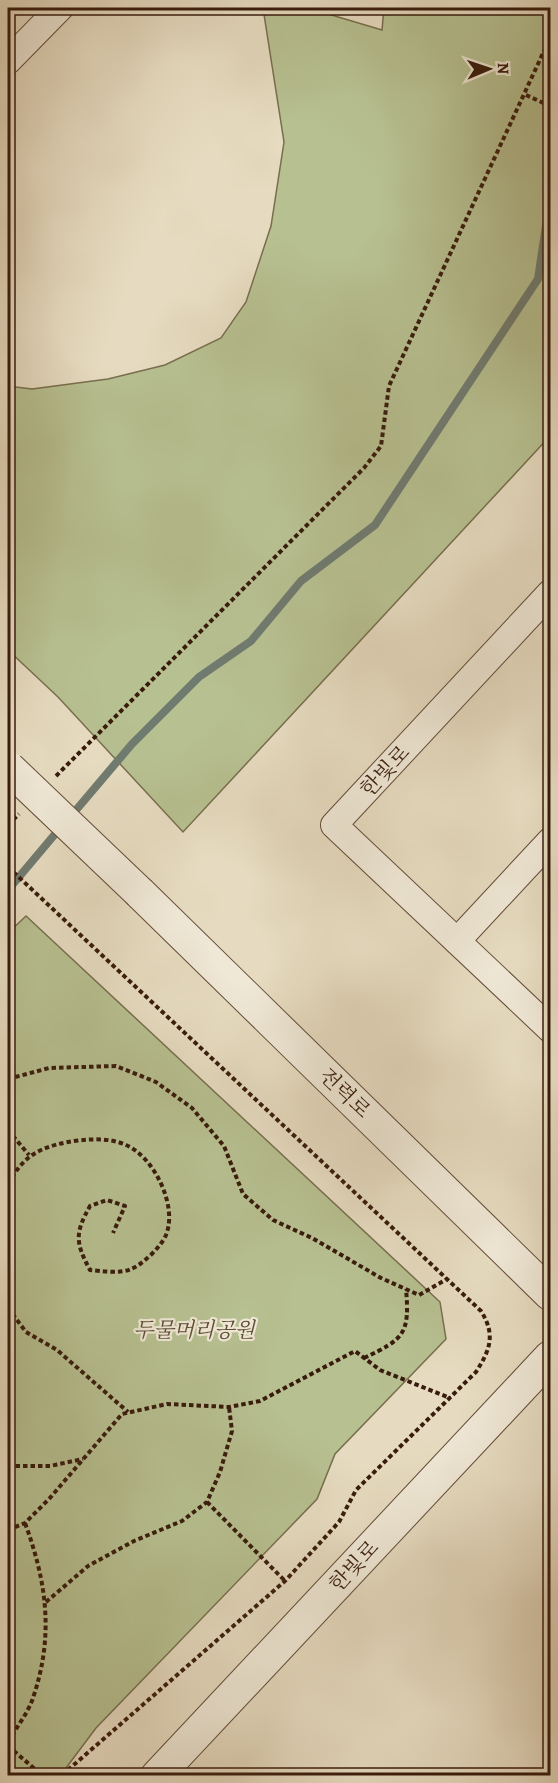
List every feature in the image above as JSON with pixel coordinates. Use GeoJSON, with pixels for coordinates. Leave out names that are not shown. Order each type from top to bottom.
{"type":"FeatureCollection","features":[{"type":"Feature","properties":{"kind":"street"},"geometry":{"type":"LineString","coordinates":[[8,61],[60,8]]}},
{"type":"Feature","properties":{"kind":"street","name":"한빛로"},"geometry":{"type":"LineString","coordinates":[[550,593],[334,825],[550,1029]]}},
{"type":"Feature","properties":{"kind":"street","name":"전력로"},"geometry":{"type":"LineString","coordinates":[[8,768],[140,893],[550,1294]]}},
{"type":"Feature","properties":{"kind":"street"},"geometry":{"type":"LineString","coordinates":[[458,941],[550,841]]}},
{"type":"Feature","properties":{"kind":"street","name":"한빛로"},"geometry":{"type":"LineString","coordinates":[[158,1776],[550,1357]]}},
{"type":"Feature","properties":{"kind":"path"},"geometry":{"type":"LineString","coordinates":[[48,785],[364,468],[381,447],[389,386],[526,95],[550,38]]}},
{"type":"Feature","properties":{"kind":"path"},"geometry":{"type":"LineString","coordinates":[[526,95],[550,106]]}},
{"type":"Feature","properties":{"kind":"path"},"geometry":{"type":"LineString","coordinates":[[8,825],[24,809]]}},
{"type":"Feature","properties":{"kind":"path"},"geometry":{"type":"LineString","coordinates":[[8,867],[89,946],[481,1311],[489,1323],[490,1350],[476,1372],[356,1490],[339,1522],[285,1581],[61,1776]]}},
{"type":"Feature","properties":{"kind":"path"},"geometry":{"type":"LineString","coordinates":[[8,1079],[49,1068],[116,1066],[156,1082],[192,1108],[224,1146],[243,1194],[273,1220],[312,1238],[381,1278],[419,1295],[447,1279]]}},
{"type":"Feature","properties":{"kind":"path"},"geometry":{"type":"LineString","coordinates":[[8,1130],[29,1155]]}},
{"type":"Feature","properties":{"kind":"path"},"geometry":{"type":"LineString","coordinates":[[8,1184],[17,1168],[29,1155],[53,1145],[105,1140],[128,1145],[145,1160],[162,1184],[168,1204],[166,1234],[149,1256],[130,1270],[90,1270],[79,1250],[78,1227],[90,1206],[107,1200],[125,1206],[113,1233]]}},
{"type":"Feature","properties":{"kind":"path"},"geometry":{"type":"LineString","coordinates":[[364,1358],[394,1344],[408,1320],[406,1288]]}},
{"type":"Feature","properties":{"kind":"path"},"geometry":{"type":"LineString","coordinates":[[8,1308],[26,1332],[57,1350],[129,1413],[136,1411]]}},
{"type":"Feature","properties":{"kind":"path"},"geometry":{"type":"LineString","coordinates":[[8,1530],[25,1523],[122,1414],[167,1404],[229,1407],[260,1401],[355,1351],[380,1370],[450,1398]]}},
{"type":"Feature","properties":{"kind":"path"},"geometry":{"type":"LineString","coordinates":[[46,1602],[88,1566],[134,1541],[182,1521],[207,1502],[220,1472],[232,1431],[229,1407]]}},
{"type":"Feature","properties":{"kind":"path"},"geometry":{"type":"LineString","coordinates":[[8,1466],[50,1466],[84,1458]]}},
{"type":"Feature","properties":{"kind":"path"},"geometry":{"type":"LineString","coordinates":[[207,1502],[285,1581]]}},
{"type":"Feature","properties":{"kind":"path"},"geometry":{"type":"LineString","coordinates":[[25,1523],[38,1558],[46,1602],[46,1644],[32,1700],[8,1744],[43,1776]]}},
{"type":"Feature","properties":{"kind":"green space"},"geometry":{"type":"Polygon","coordinates":[[[263,8],[308,8],[382,30],[384,8],[550,8],[550,436],[183,832],[58,697],[8,650],[8,386],[32,389],[108,379],[165,365],[221,338],[246,302],[271,226],[284,142],[263,8]]]}},
{"type":"Feature","properties":{"kind":"green space","name":"두물머리공원"},"geometry":{"type":"Polygon","coordinates":[[[26,916],[440,1302],[446,1339],[335,1454],[317,1499],[96,1728],[60,1776],[8,1775],[8,933],[26,916]]]}},
{"type":"Feature","properties":{"kind":"waterway"},"geometry":{"type":"LineString","coordinates":[[71,816],[132,744],[199,677],[251,641],[301,581],[375,525],[538,279],[550,199]]}},
{"type":"Feature","properties":{"kind":"waterway"},"geometry":{"type":"LineString","coordinates":[[8,890],[61,827]]}}]}
